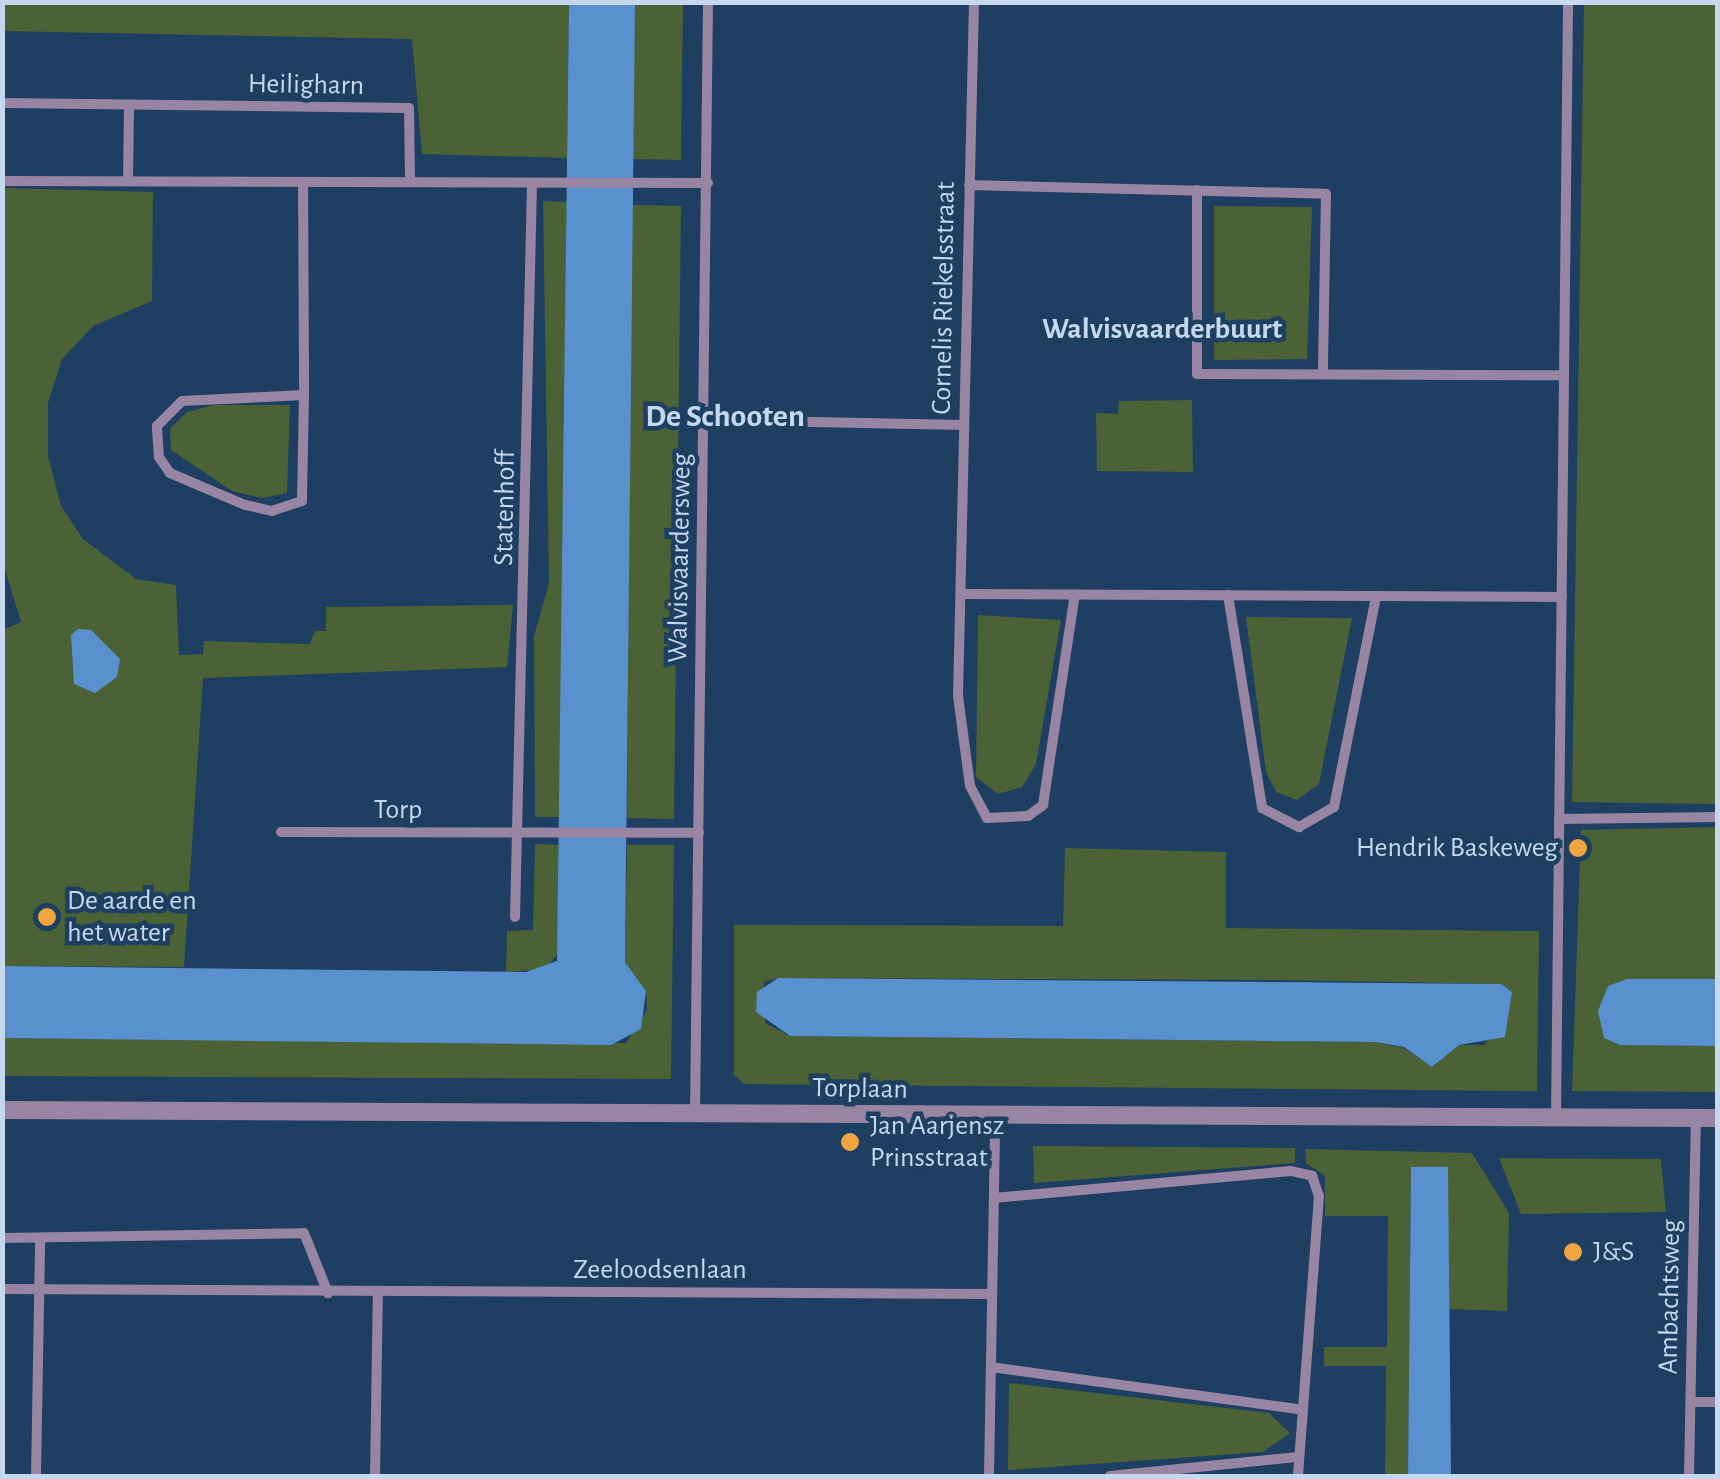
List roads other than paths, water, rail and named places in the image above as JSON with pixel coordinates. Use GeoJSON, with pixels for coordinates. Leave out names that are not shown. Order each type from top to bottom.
{"type":"FeatureCollection","features":[{"type":"Feature","properties":{"kind":"street","name":"Walvisvaardersweg"},"geometry":{"type":"LineString","coordinates":[[694,1114],[708,2]]}},
{"type":"Feature","properties":{"kind":"street","name":"Cornelis Riekelsstraat"},"geometry":{"type":"LineString","coordinates":[[974,2],[958,696],[976,807],[1004,822],[1043,805],[1075,594]]}},
{"type":"Feature","properties":{"kind":"street"},"geometry":{"type":"LineString","coordinates":[[1556,1116],[1568,2]]}},
{"type":"Feature","properties":{"kind":"street","name":"Heiligharn"},"geometry":{"type":"LineString","coordinates":[[2,103],[409,108],[410,182]]}},
{"type":"Feature","properties":{"kind":"street"},"geometry":{"type":"LineString","coordinates":[[128,181],[129,105]]}},
{"type":"Feature","properties":{"kind":"street"},"geometry":{"type":"LineString","coordinates":[[2,181],[708,184]]}},
{"type":"Feature","properties":{"kind":"street"},"geometry":{"type":"LineString","coordinates":[[303,182],[304,395],[302,501],[293,507],[245,506],[170,473],[159,457],[157,426],[182,401],[304,395]]}},
{"type":"Feature","properties":{"kind":"street","name":"Statenhoff"},"geometry":{"type":"LineString","coordinates":[[516,833],[532,183]]}},
{"type":"Feature","properties":{"kind":"street"},"geometry":{"type":"LineString","coordinates":[[969,185],[1326,194],[1323,374]]}},
{"type":"Feature","properties":{"kind":"street"},"geometry":{"type":"LineString","coordinates":[[1197,190],[1197,374],[1564,375]]}},
{"type":"Feature","properties":{"kind":"street"},"geometry":{"type":"LineString","coordinates":[[704,420],[964,425]]}},
{"type":"Feature","properties":{"kind":"street"},"geometry":{"type":"LineString","coordinates":[[961,594],[1562,597]]}},
{"type":"Feature","properties":{"kind":"street"},"geometry":{"type":"LineString","coordinates":[[1228,595],[1262,808],[1299,828],[1334,807],[1376,596]]}},
{"type":"Feature","properties":{"kind":"street"},"geometry":{"type":"LineString","coordinates":[[1559,818],[1718,817]]}},
{"type":"Feature","properties":{"kind":"street","name":"Torp"},"geometry":{"type":"LineString","coordinates":[[281,832],[699,833]]}},
{"type":"Feature","properties":{"kind":"street"},"geometry":{"type":"LineString","coordinates":[[515,917],[516,833]]}},
{"type":"Feature","properties":{"kind":"street","name":"Torplaan"},"geometry":{"type":"LineString","coordinates":[[2,1110],[995,1118],[1718,1118]]}},
{"type":"Feature","properties":{"kind":"street"},"geometry":{"type":"LineString","coordinates":[[989,1476],[995,1118]]}},
{"type":"Feature","properties":{"kind":"street","name":"Ambachtsweg"},"geometry":{"type":"LineString","coordinates":[[1689,1476],[1696,1118]]}},
{"type":"Feature","properties":{"kind":"street"},"geometry":{"type":"LineString","coordinates":[[994,1198],[1292,1171],[1312,1176],[1318,1196],[1299,1408],[1298,1476]]}},
{"type":"Feature","properties":{"kind":"street"},"geometry":{"type":"LineString","coordinates":[[2,1238],[304,1233],[328,1292]]}},
{"type":"Feature","properties":{"kind":"street"},"geometry":{"type":"LineString","coordinates":[[36,1476],[40,1238]]}},
{"type":"Feature","properties":{"kind":"street","name":"Zeeloodsenlaan"},"geometry":{"type":"LineString","coordinates":[[2,1289],[992,1294]]}},
{"type":"Feature","properties":{"kind":"street"},"geometry":{"type":"LineString","coordinates":[[375,1476],[378,1292]]}},
{"type":"Feature","properties":{"kind":"street"},"geometry":{"type":"LineString","coordinates":[[991,1367],[1299,1408]]}},
{"type":"Feature","properties":{"kind":"street"},"geometry":{"type":"LineString","coordinates":[[1691,1402],[1718,1402]]}},
{"type":"Feature","properties":{"kind":"street"},"geometry":{"type":"LineString","coordinates":[[1110,1476],[1298,1457]]}},
{"type":"Feature","properties":{"kind":"water"},"geometry":{"type":"Polygon","coordinates":[[[569,3],[635,3],[625,962],[646,991],[641,1029],[611,1045],[3,1038],[3,966],[526,972],[557,961],[569,3]]]}},
{"type":"Feature","properties":{"kind":"water"},"geometry":{"type":"Polygon","coordinates":[[[78,629],[91,630],[120,659],[117,677],[95,693],[74,684],[71,635],[78,629]]]}},
{"type":"Feature","properties":{"kind":"water"},"geometry":{"type":"Polygon","coordinates":[[[778,978],[1501,984],[1512,992],[1505,1037],[1459,1045],[1432,1067],[1404,1047],[1375,1042],[790,1036],[756,1012],[757,992],[778,978]]]}},
{"type":"Feature","properties":{"kind":"water"},"geometry":{"type":"Polygon","coordinates":[[[1627,979],[1717,979],[1717,1046],[1620,1045],[1604,1038],[1598,1011],[1608,986],[1627,979]]]}},
{"type":"Feature","properties":{"kind":"water"},"geometry":{"type":"Polygon","coordinates":[[[1411,1167],[1448,1167],[1451,1476],[1408,1476],[1411,1167]]]}},
{"type":"Feature","properties":{"kind":"place","name":"Hendrik Baskeweg"},"geometry":{"type":"Point","coordinates":[1578,848]}},
{"type":"Feature","properties":{"kind":"place","name":"De aarde en het water"},"geometry":{"type":"Point","coordinates":[47,917]}},
{"type":"Feature","properties":{"kind":"place","name":"Jan Aarjensz Prinsstraat"},"geometry":{"type":"Point","coordinates":[850,1142]}},
{"type":"Feature","properties":{"kind":"place","name":"J&S"},"geometry":{"type":"Point","coordinates":[1573,1252]}},
{"type":"Feature","properties":{"kind":"district","name":"Walvisvaarderbuurt"},"geometry":{"type":"Point","coordinates":[1162,329]}},
{"type":"Feature","properties":{"kind":"district","name":"De Schooten"},"geometry":{"type":"Point","coordinates":[725,416]}}]}
